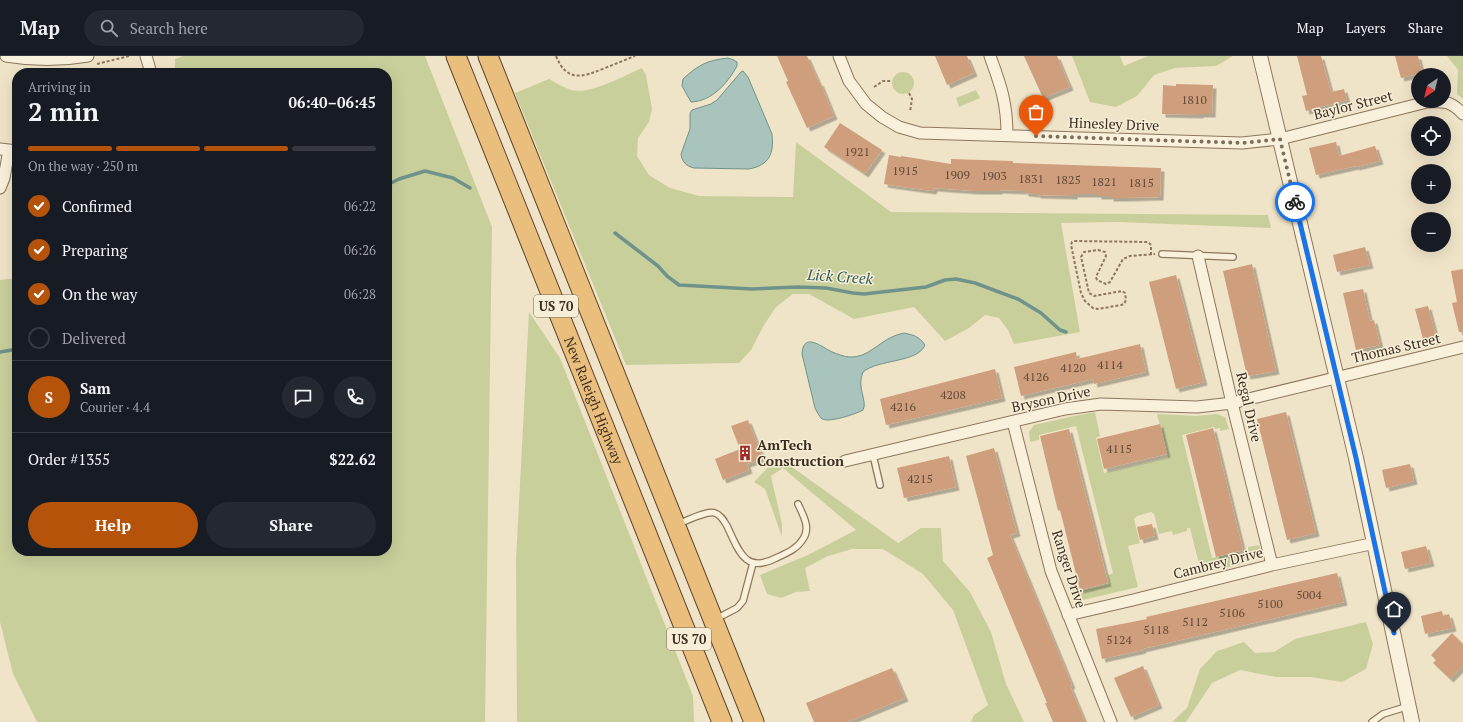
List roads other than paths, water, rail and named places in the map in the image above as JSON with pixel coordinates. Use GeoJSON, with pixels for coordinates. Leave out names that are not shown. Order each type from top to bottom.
{"type":"FeatureCollection","features":[{"type":"Feature","properties":{"kind":"highway","name":"New Raleigh Highway"},"geometry":{"type":"LineString","coordinates":[[456,56],[722,722]]}},
{"type":"Feature","properties":{"kind":"highway","name":"New Raleigh Highway"},"geometry":{"type":"LineString","coordinates":[[488,56],[754,722]]}},
{"type":"Feature","properties":{"kind":"street"},"geometry":{"type":"LineString","coordinates":[[6,56],[23,59],[61,60],[88,56]]}},
{"type":"Feature","properties":{"kind":"street"},"geometry":{"type":"LineString","coordinates":[[146,56],[150,68]]}},
{"type":"Feature","properties":{"kind":"street","name":"Hinesley Drive"},"geometry":{"type":"LineString","coordinates":[[839,56],[849,81],[866,104],[899,127],[920,132],[1242,143],[1280,139]]}},
{"type":"Feature","properties":{"kind":"street"},"geometry":{"type":"LineString","coordinates":[[990,56],[1005,102],[1007,135]]}},
{"type":"Feature","properties":{"kind":"street"},"geometry":{"type":"LineString","coordinates":[[1260,56],[1375,543],[1410,706],[1412,722]]}},
{"type":"Feature","properties":{"kind":"street","name":"Baylor Street"},"geometry":{"type":"LineString","coordinates":[[1280,139],[1427,102],[1449,102],[1460,110]]}},
{"type":"Feature","properties":{"kind":"street"},"geometry":{"type":"LineString","coordinates":[[0,188],[4,178],[9,150]]}},
{"type":"Feature","properties":{"kind":"street","name":"Regal Drive"},"geometry":{"type":"LineString","coordinates":[[1198,256],[1272,565]]}},
{"type":"Feature","properties":{"kind":"street","name":"Thomas Street"},"geometry":{"type":"LineString","coordinates":[[1336,377],[1463,347]]}},
{"type":"Feature","properties":{"kind":"street","name":"Bryson Drive"},"geometry":{"type":"LineString","coordinates":[[845,461],[1065,409],[1101,404],[1197,407],[1232,403],[1336,377]]}},
{"type":"Feature","properties":{"kind":"street","name":"Ranger Drive"},"geometry":{"type":"LineString","coordinates":[[1013,422],[1051,571],[1111,722]]}},
{"type":"Feature","properties":{"kind":"street","name":"Cambrey Drive"},"geometry":{"type":"LineString","coordinates":[[1068,615],[1272,565],[1375,543]]}},
{"type":"Feature","properties":{"kind":"lane"},"geometry":{"type":"LineString","coordinates":[[1162,254],[1232,258]]}},
{"type":"Feature","properties":{"kind":"lane"},"geometry":{"type":"LineString","coordinates":[[873,455],[880,485]]}},
{"type":"Feature","properties":{"kind":"lane"},"geometry":{"type":"LineString","coordinates":[[676,525],[712,512],[716,513],[724,521],[741,553],[753,564],[766,563],[792,550],[806,535],[807,528],[805,520],[798,504]]}},
{"type":"Feature","properties":{"kind":"lane"},"geometry":{"type":"LineString","coordinates":[[714,620],[737,608],[743,601],[753,564]]}},
{"type":"Feature","properties":{"kind":"lane"},"geometry":{"type":"LineString","coordinates":[[1372,722],[1383,714],[1410,706]]}},
{"type":"Feature","properties":{"kind":"water"},"geometry":{"type":"Polygon","coordinates":[[[728,58],[737,62],[737,66],[724,85],[712,95],[699,101],[691,102],[682,86],[683,79],[704,64],[715,60],[728,58]]]}},
{"type":"Feature","properties":{"kind":"water"},"geometry":{"type":"Polygon","coordinates":[[[743,71],[748,77],[772,134],[772,147],[769,157],[762,165],[749,169],[694,168],[689,166],[683,161],[681,154],[690,129],[690,113],[692,110],[711,104],[717,100],[743,71]]]}},
{"type":"Feature","properties":{"kind":"water"},"geometry":{"type":"Polygon","coordinates":[[[904,333],[916,336],[923,342],[925,345],[921,351],[906,358],[878,365],[863,372],[861,378],[861,388],[864,402],[863,410],[849,416],[836,419],[822,419],[815,408],[802,354],[803,347],[806,343],[814,342],[832,352],[848,357],[856,357],[867,353],[896,335],[904,333]]]}},
{"type":"Feature","properties":{"kind":"waterway","name":"Lick Creek"},"geometry":{"type":"LineString","coordinates":[[392,182],[425,171],[453,178],[470,188]]}},
{"type":"Feature","properties":{"kind":"waterway","name":"Lick Creek"},"geometry":{"type":"LineString","coordinates":[[615,233],[658,266],[667,276],[679,285],[752,289],[798,287],[826,288],[864,294],[926,287],[945,280],[956,279],[975,283],[1018,299],[1041,313],[1060,330],[1066,332]]}},
{"type":"Feature","properties":{"kind":"waterway","name":"Lick Creek"},"geometry":{"type":"LineString","coordinates":[[0,352],[12,350]]}},
{"type":"Feature","properties":{"kind":"place","name":"AmTech Construction"},"geometry":{"type":"Point","coordinates":[745,453]}}]}
